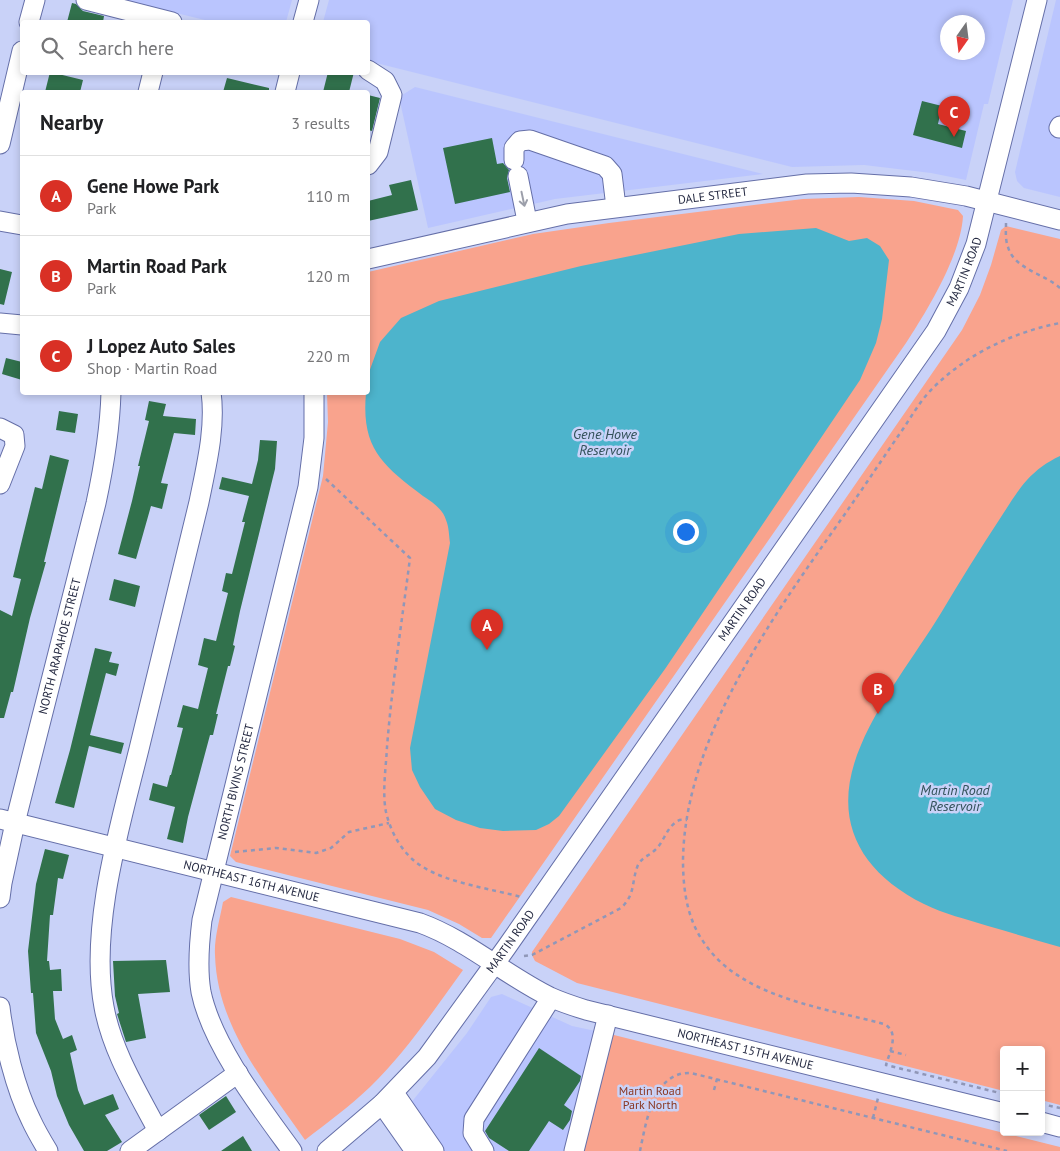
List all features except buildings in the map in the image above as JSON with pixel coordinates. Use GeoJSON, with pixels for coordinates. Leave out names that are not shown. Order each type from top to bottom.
{"type":"FeatureCollection","features":[{"type":"Feature","properties":{"kind":"street"},"geometry":{"type":"LineString","coordinates":[[30,20],[35,0]]}},
{"type":"Feature","properties":{"kind":"street"},"geometry":{"type":"LineString","coordinates":[[86,0],[161,20]]}},
{"type":"Feature","properties":{"kind":"street"},"geometry":{"type":"LineString","coordinates":[[304,20],[309,0]]}},
{"type":"Feature","properties":{"kind":"street","name":"MARTIN ROAD"},"geometry":{"type":"LineString","coordinates":[[326,1151],[388,1098],[427,1057],[495,963],[936,331],[951,304],[976,244],[1037,0]]}},
{"type":"Feature","properties":{"kind":"street"},"geometry":{"type":"LineString","coordinates":[[0,144],[20,59]]}},
{"type":"Feature","properties":{"kind":"street"},"geometry":{"type":"LineString","coordinates":[[370,71],[385,81],[392,95],[378,152],[370,162]]}},
{"type":"Feature","properties":{"kind":"street"},"geometry":{"type":"LineString","coordinates":[[148,90],[152,75]]}},
{"type":"Feature","properties":{"kind":"street"},"geometry":{"type":"LineString","coordinates":[[286,90],[289,75]]}},
{"type":"Feature","properties":{"kind":"street"},"geometry":{"type":"LineString","coordinates":[[527,221],[515,162],[520,142],[530,140],[605,166],[612,174],[616,207]]}},
{"type":"Feature","properties":{"kind":"street","name":"DALE STREET"},"geometry":{"type":"LineString","coordinates":[[370,259],[527,221],[567,214],[782,186],[830,183],[911,187],[986,202],[1060,220]]}},
{"type":"Feature","properties":{"kind":"street"},"geometry":{"type":"LineString","coordinates":[[0,221],[20,225]]}},
{"type":"Feature","properties":{"kind":"street"},"geometry":{"type":"LineString","coordinates":[[0,323],[20,326]]}},
{"type":"Feature","properties":{"kind":"street","name":"NORTH ARAPAHOE STREET"},"geometry":{"type":"LineString","coordinates":[[0,898],[8,821],[96,503],[107,453],[110,395]]}},
{"type":"Feature","properties":{"kind":"street"},"geometry":{"type":"LineString","coordinates":[[158,1131],[111,1036],[100,978],[102,937],[104,910],[115,847],[199,502],[211,424],[212,395]]}},
{"type":"Feature","properties":{"kind":"street","name":"NORTH BIVINS STREET"},"geometry":{"type":"LineString","coordinates":[[292,1151],[238,1074],[218,1036],[206,1010],[198,970],[202,920],[308,487],[314,438],[314,395]]}},
{"type":"Feature","properties":{"kind":"street"},"geometry":{"type":"LineString","coordinates":[[0,428],[14,435],[15,446],[0,484]]}},
{"type":"Feature","properties":{"kind":"street","name":"NORTHEAST 16TH AVENUE"},"geometry":{"type":"LineString","coordinates":[[8,821],[420,923],[446,934],[495,963]]}},
{"type":"Feature","properties":{"kind":"street","name":"NORTHEAST 15TH AVENUE"},"geometry":{"type":"LineString","coordinates":[[495,963],[551,998],[567,1004],[1000,1112]]}},
{"type":"Feature","properties":{"kind":"street"},"geometry":{"type":"LineString","coordinates":[[484,1151],[472,1133],[474,1119],[551,998]]}},
{"type":"Feature","properties":{"kind":"street"},"geometry":{"type":"LineString","coordinates":[[0,1007],[2,1026],[14,1073],[30,1119],[48,1151]]}},
{"type":"Feature","properties":{"kind":"street"},"geometry":{"type":"LineString","coordinates":[[574,1151],[608,1015]]}},
{"type":"Feature","properties":{"kind":"street"},"geometry":{"type":"LineString","coordinates":[[130,1151],[238,1074]]}},
{"type":"Feature","properties":{"kind":"street"},"geometry":{"type":"LineString","coordinates":[[388,1098],[415,1151]]}},
{"type":"Feature","properties":{"kind":"street"},"geometry":{"type":"LineString","coordinates":[[388,1098],[434,1151]]}},
{"type":"Feature","properties":{"kind":"street"},"geometry":{"type":"LineString","coordinates":[[1045,1123],[1060,1127]]}},
{"type":"Feature","properties":{"kind":"path"},"geometry":{"type":"LineString","coordinates":[[1006,223],[1008,247],[1014,258],[1022,265],[1054,282],[1060,288]]}},
{"type":"Feature","properties":{"kind":"path"},"geometry":{"type":"LineString","coordinates":[[1000,1093],[886,1065],[894,1038],[893,1032],[889,1027],[884,1024],[780,996],[759,988],[725,966],[705,944],[693,922],[683,877],[684,854],[687,820],[696,782],[707,748],[741,671],[803,575],[924,397],[950,373],[993,345],[1018,334],[1060,323]]}},
{"type":"Feature","properties":{"kind":"path"},"geometry":{"type":"LineString","coordinates":[[321,474],[410,558],[385,773],[386,810],[389,823],[397,841],[407,854],[422,867],[456,880],[523,897],[518,904]]}},
{"type":"Feature","properties":{"kind":"path"},"geometry":{"type":"LineString","coordinates":[[524,956],[532,955],[621,908],[628,902],[633,892],[638,866],[642,858],[657,849],[665,834],[675,822],[687,820]]}},
{"type":"Feature","properties":{"kind":"path"},"geometry":{"type":"LineString","coordinates":[[229,852],[276,848],[306,852],[325,851],[336,845],[349,832],[389,823]]}},
{"type":"Feature","properties":{"kind":"path"},"geometry":{"type":"LineString","coordinates":[[890,1051],[906,1055]]}},
{"type":"Feature","properties":{"kind":"path"},"geometry":{"type":"LineString","coordinates":[[640,1151],[652,1104],[659,1092],[674,1076],[682,1073],[691,1073],[717,1079],[1007,1151]]}},
{"type":"Feature","properties":{"kind":"path"},"geometry":{"type":"LineString","coordinates":[[714,1090],[717,1079]]}},
{"type":"Feature","properties":{"kind":"path"},"geometry":{"type":"LineString","coordinates":[[873,1118],[878,1098]]}},
{"type":"Feature","properties":{"kind":"shaded area"},"geometry":{"type":"Polygon","coordinates":[[[123,0],[292,0],[287,20],[205,20],[123,0]]]}},
{"type":"Feature","properties":{"kind":"shaded area"},"geometry":{"type":"Polygon","coordinates":[[[329,0],[1013,0],[988,104],[984,104],[966,180],[931,173],[864,165],[792,167],[370,62],[370,20],[324,20],[329,0]]]}},
{"type":"Feature","properties":{"kind":"shaded area"},"geometry":{"type":"Polygon","coordinates":[[[1056,0],[1060,0],[1060,197],[1024,188],[1017,181],[1015,172],[1056,0]]]}},
{"type":"Feature","properties":{"kind":"shaded area"},"geometry":{"type":"Polygon","coordinates":[[[415,87],[763,174],[555,199],[428,228],[399,97],[415,87]]]}},
{"type":"Feature","properties":{"kind":"shaded area"},"geometry":{"type":"Polygon","coordinates":[[[502,994],[572,1026],[610,1034],[581,1151],[426,1151],[402,1114],[467,1033],[491,997],[502,994]]]}},
{"type":"Feature","properties":{"kind":"green space","name":"Gene Howe Reservoir"},"geometry":{"type":"Polygon","coordinates":[[[859,197],[914,201],[958,210],[963,216],[961,231],[950,265],[942,282],[906,343],[491,938],[482,938],[459,924],[428,910],[236,862],[230,856],[323,476],[328,422],[327,395],[370,395],[370,272],[533,234],[803,199],[859,197]]]}},
{"type":"Feature","properties":{"kind":"green space"},"geometry":{"type":"Polygon","coordinates":[[[1006,226],[1060,239],[1060,1105],[1045,1101],[1045,1046],[1000,1046],[1000,1090],[577,983],[535,961],[532,955],[532,952],[962,330],[980,295],[1001,230],[1006,226]]]}},
{"type":"Feature","properties":{"kind":"green space"},"geometry":{"type":"Polygon","coordinates":[[[231,897],[400,939],[434,952],[463,970],[396,1060],[383,1074],[354,1101],[305,1140],[246,1054],[224,1006],[218,981],[215,949],[223,902],[231,897]]]}},
{"type":"Feature","properties":{"kind":"green space","name":"Martin Road Park North"},"geometry":{"type":"Polygon","coordinates":[[[610,1034],[1000,1132],[1000,1136],[1016,1136],[1060,1147],[1060,1151],[581,1151],[610,1034]]]}},
{"type":"Feature","properties":{"kind":"water","name":"Gene Howe Reservoir"},"geometry":{"type":"Polygon","coordinates":[[[816,228],[849,241],[867,238],[880,246],[889,260],[882,319],[876,343],[860,380],[665,669],[559,816],[549,824],[536,830],[503,831],[480,828],[456,820],[435,809],[420,787],[412,770],[410,748],[450,543],[449,532],[445,516],[440,509],[396,475],[377,454],[371,442],[365,412],[366,395],[370,395],[370,370],[380,342],[401,318],[439,301],[581,266],[739,234],[816,228]]]}},
{"type":"Feature","properties":{"kind":"water","name":"Martin Road Reservoir"},"geometry":{"type":"Polygon","coordinates":[[[1060,456],[1060,947],[947,914],[924,904],[901,890],[882,875],[866,858],[856,839],[850,818],[848,795],[852,771],[861,745],[888,694],[1016,493],[1034,473],[1060,456]]]}},
{"type":"Feature","properties":{"kind":"place","name":"J Lopez Auto Sales"},"geometry":{"type":"Point","coordinates":[954,137]}},
{"type":"Feature","properties":{"kind":"place","name":"Gene Howe Park"},"geometry":{"type":"Point","coordinates":[487,650]}},
{"type":"Feature","properties":{"kind":"place","name":"Martin Road Park"},"geometry":{"type":"Point","coordinates":[878,714]}}]}
